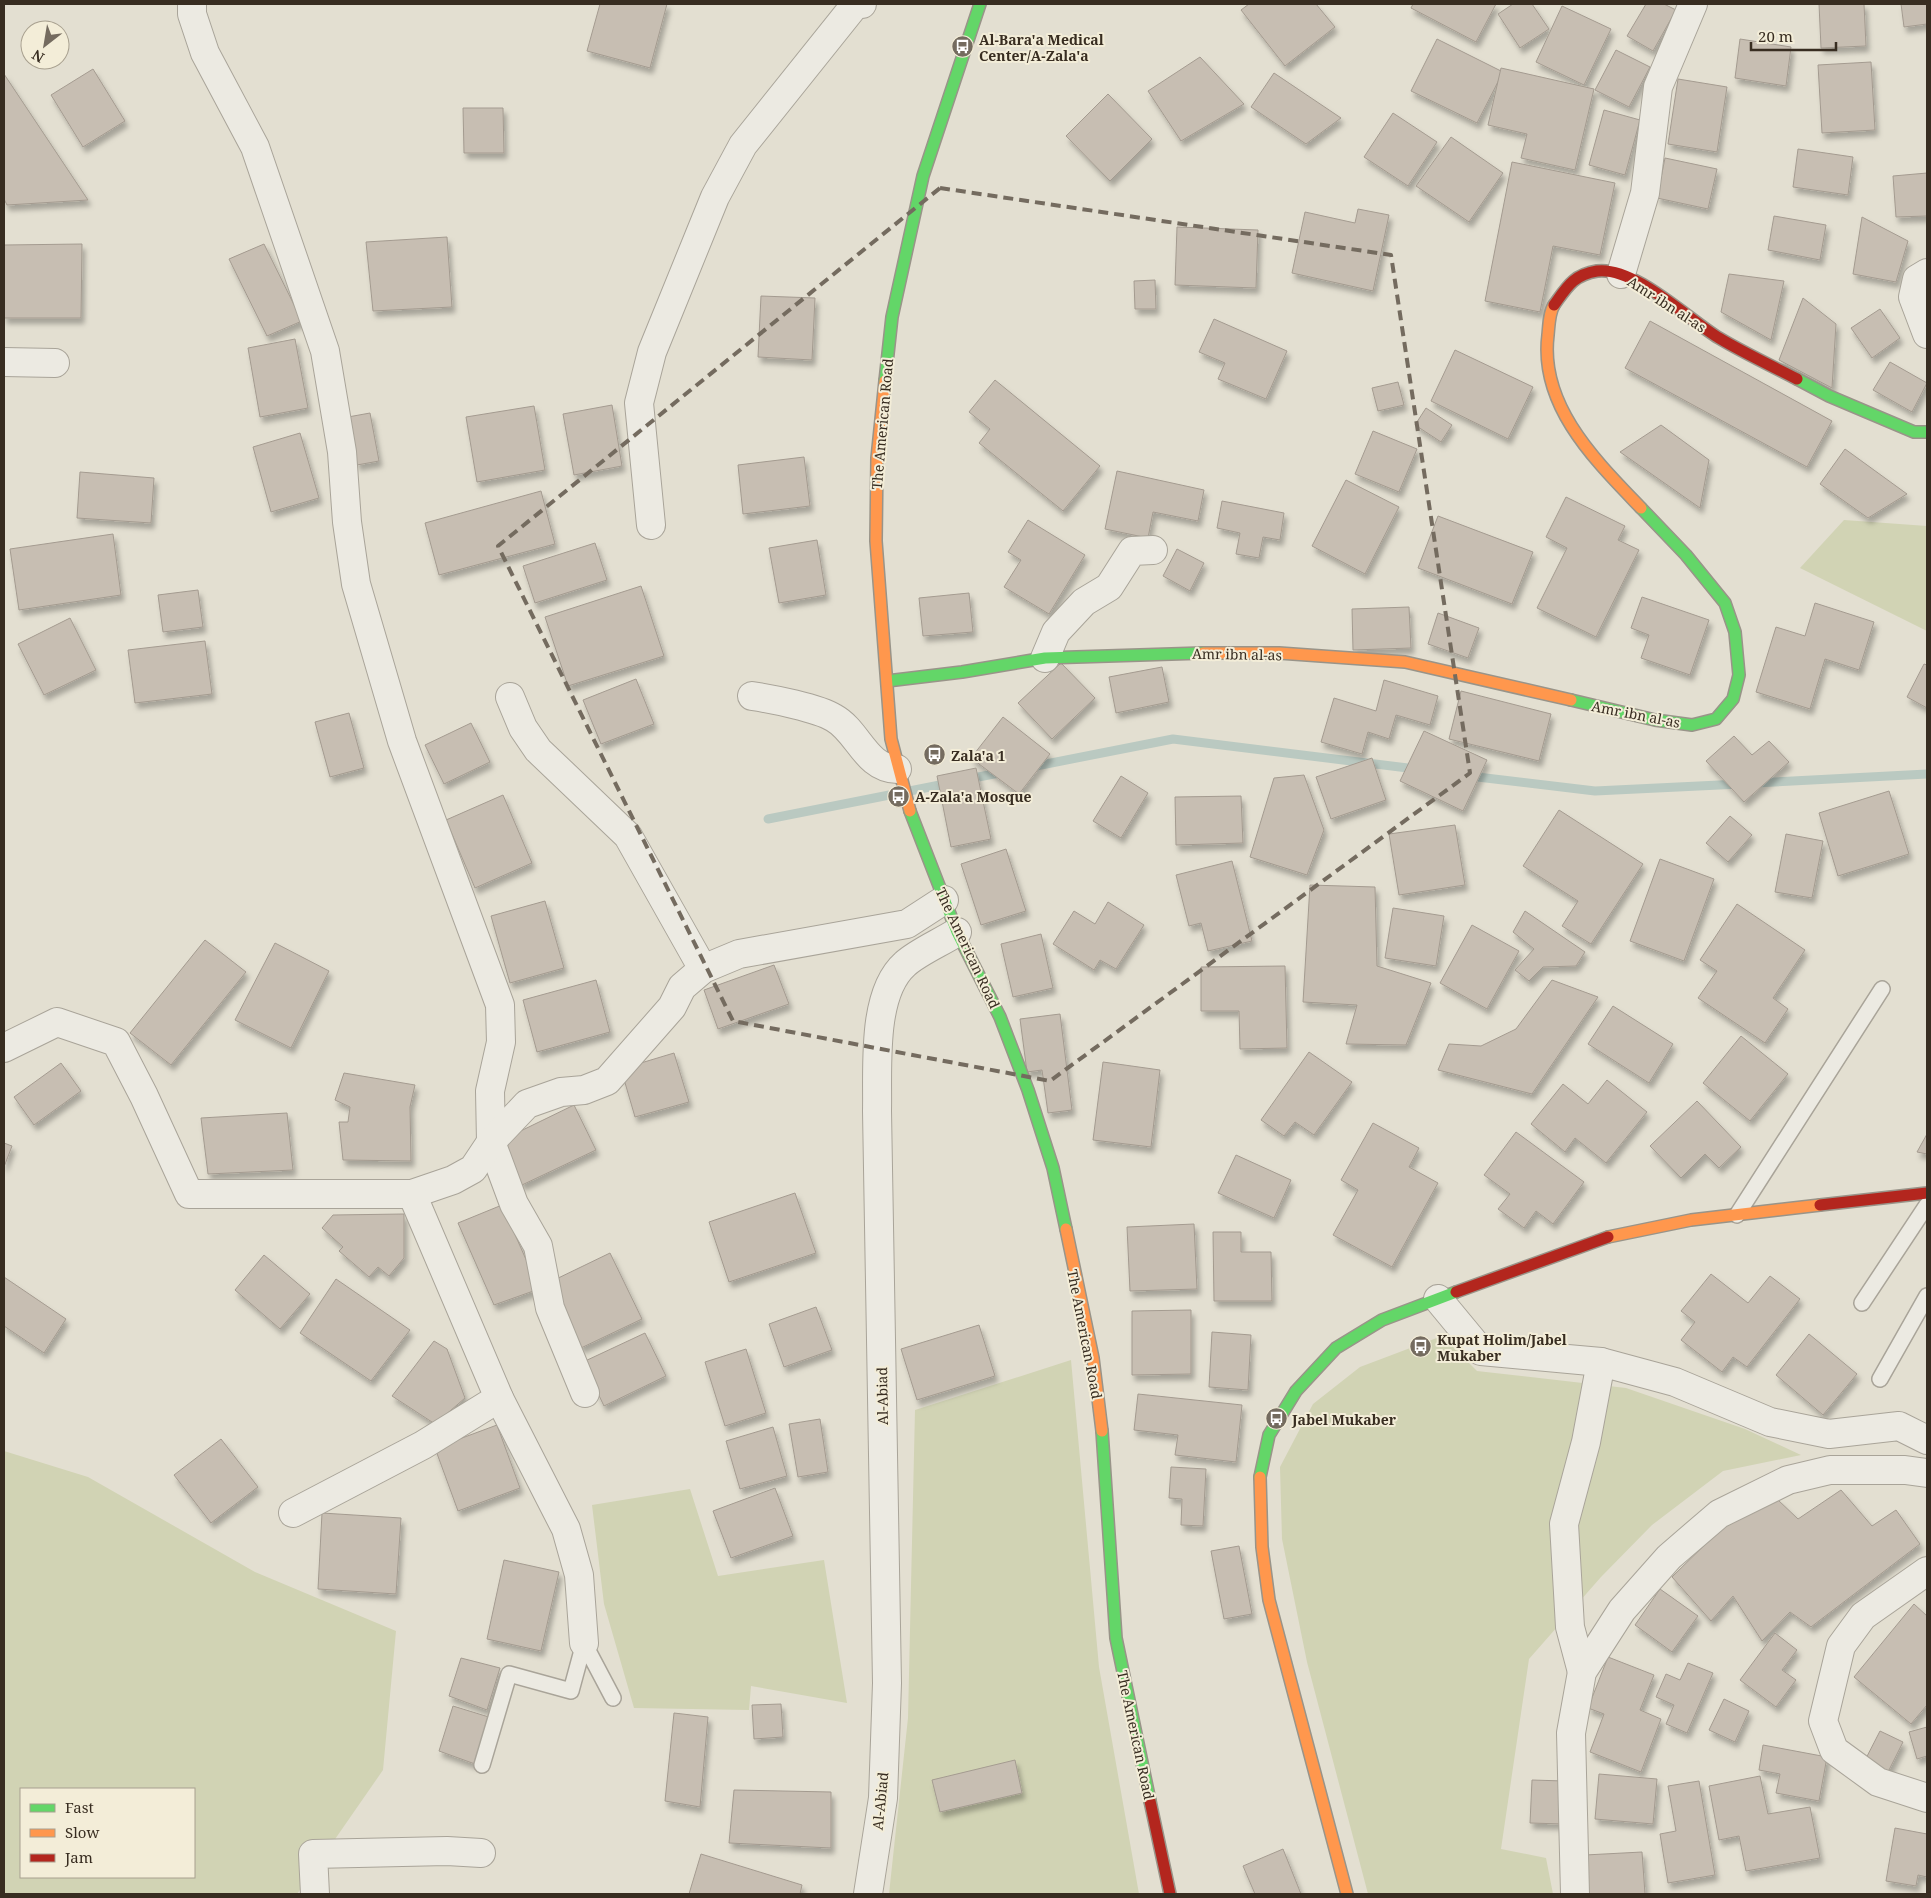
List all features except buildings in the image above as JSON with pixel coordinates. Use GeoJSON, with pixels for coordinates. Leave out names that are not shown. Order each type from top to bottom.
{"type":"FeatureCollection","features":[{"type":"Feature","properties":{"kind":"street"},"geometry":{"type":"LineString","coordinates":[[192,4],[192,14],[205,53],[255,147],[325,351],[342,452],[347,522],[356,584],[402,741],[500,1005],[501,1042],[490,1091],[490,1142],[514,1204],[538,1246],[550,1308],[585,1393]]}},
{"type":"Feature","properties":{"kind":"street"},"geometry":{"type":"LineString","coordinates":[[651,525],[639,403],[652,352],[700,233],[743,145],[855,5],[862,4]]}},
{"type":"Feature","properties":{"kind":"street","name":"The American Road"},"geometry":{"type":"LineString","coordinates":[[980,4],[923,176],[892,317],[877,458],[876,495],[876,541],[883,612],[891,739],[897,769],[920,841],[957,932],[980,974],[1000,1017],[1028,1090],[1053,1168],[1093,1358],[1102,1435],[1116,1638],[1170,1894]]}},
{"type":"Feature","properties":{"kind":"street"},"geometry":{"type":"LineString","coordinates":[[1621,274],[1645,193],[1658,87],[1693,4]]}},
{"type":"Feature","properties":{"kind":"street","name":"Amr ibn al-as"},"geometry":{"type":"LineString","coordinates":[[887,681],[962,672],[1045,658],[1169,653],[1279,653],[1405,662],[1655,720],[1692,725],[1716,719],[1733,699],[1740,675],[1735,632],[1725,603],[1686,554],[1600,466],[1560,409],[1550,375],[1547,343],[1551,310],[1572,280],[1598,270],[1621,274],[1652,290],[1719,338],[1829,396],[1914,432],[1927,432]]}},
{"type":"Feature","properties":{"kind":"street"},"geometry":{"type":"LineString","coordinates":[[1927,273],[1918,278],[1913,297],[1927,334]]}},
{"type":"Feature","properties":{"kind":"street"},"geometry":{"type":"LineString","coordinates":[[4,362],[55,363]]}},
{"type":"Feature","properties":{"kind":"street"},"geometry":{"type":"LineString","coordinates":[[1045,658],[1056,632],[1084,602],[1109,587],[1132,551],[1152,550]]}},
{"type":"Feature","properties":{"kind":"street"},"geometry":{"type":"LineString","coordinates":[[752,696],[773,699],[834,718],[857,739],[874,761],[886,769],[897,769]]}},
{"type":"Feature","properties":{"kind":"street"},"geometry":{"type":"LineString","coordinates":[[510,697],[523,728],[538,750],[628,836],[675,916],[703,969]]}},
{"type":"Feature","properties":{"kind":"street"},"geometry":{"type":"LineString","coordinates":[[4,1048],[57,1022],[116,1042],[144,1096],[189,1194],[412,1194],[453,1180],[473,1169],[490,1142],[528,1104],[561,1092],[584,1090],[607,1081],[672,1007],[682,988],[703,969],[747,952],[907,924],[944,900]]}},
{"type":"Feature","properties":{"kind":"street","name":"Al-Abiad"},"geometry":{"type":"LineString","coordinates":[[868,1894],[883,1798],[887,1683],[877,1111],[879,1032],[890,986],[904,964],[957,932]]}},
{"type":"Feature","properties":{"kind":"street"},"geometry":{"type":"LineString","coordinates":[[1347,1894],[1270,1600],[1262,1547],[1259,1483],[1269,1435],[1296,1391],[1336,1348],[1382,1320],[1601,1238],[1691,1220],[1927,1193]]}},
{"type":"Feature","properties":{"kind":"street"},"geometry":{"type":"LineString","coordinates":[[412,1194],[499,1398],[566,1529],[579,1575],[584,1643]]}},
{"type":"Feature","properties":{"kind":"street"},"geometry":{"type":"LineString","coordinates":[[1438,1299],[1481,1351],[1601,1362],[1675,1382],[1770,1422],[1828,1434],[1899,1426],[1927,1440]]}},
{"type":"Feature","properties":{"kind":"street"},"geometry":{"type":"LineString","coordinates":[[1582,1672],[1570,1627],[1564,1524],[1586,1442],[1601,1362]]}},
{"type":"Feature","properties":{"kind":"street"},"geometry":{"type":"LineString","coordinates":[[293,1513],[423,1445],[499,1398]]}},
{"type":"Feature","properties":{"kind":"street"},"geometry":{"type":"LineString","coordinates":[[1575,1894],[1571,1733],[1582,1672],[1622,1610],[1669,1557],[1720,1514],[1788,1480],[1830,1470],[1905,1470],[1927,1473]]}},
{"type":"Feature","properties":{"kind":"street"},"geometry":{"type":"LineString","coordinates":[[1927,1571],[1863,1616],[1841,1646],[1823,1721],[1834,1750],[1878,1782],[1927,1798]]}},
{"type":"Feature","properties":{"kind":"street"},"geometry":{"type":"LineString","coordinates":[[314,1894],[313,1854],[447,1851],[481,1854]]}},
{"type":"Feature","properties":{"kind":"lane"},"geometry":{"type":"LineString","coordinates":[[1737,1215],[1882,989]]}},
{"type":"Feature","properties":{"kind":"lane"},"geometry":{"type":"LineString","coordinates":[[1862,1303],[1927,1206]]}},
{"type":"Feature","properties":{"kind":"lane"},"geometry":{"type":"LineString","coordinates":[[1880,1379],[1927,1296]]}},
{"type":"Feature","properties":{"kind":"lane"},"geometry":{"type":"LineString","coordinates":[[584,1643],[613,1698]]}},
{"type":"Feature","properties":{"kind":"lane"},"geometry":{"type":"LineString","coordinates":[[482,1765],[509,1674],[571,1692],[584,1643]]}},
{"type":"Feature","properties":{"kind":"highlighted area"},"geometry":{"type":"Polygon","coordinates":[[[940,188],[1391,255],[1470,773],[1050,1081],[733,1021],[498,546],[940,188]]]}},
{"type":"Feature","properties":{"kind":"green space"},"geometry":{"type":"Polygon","coordinates":[[[1844,520],[1927,526],[1927,631],[1800,568],[1844,520]]]}},
{"type":"Feature","properties":{"kind":"green space"},"geometry":{"type":"Polygon","coordinates":[[[1442,1336],[1477,1371],[1626,1388],[1745,1429],[1801,1455],[1723,1471],[1652,1525],[1601,1577],[1529,1659],[1501,1849],[1546,1858],[1553,1894],[1368,1894],[1307,1662],[1282,1539],[1280,1467],[1313,1404],[1360,1367],[1442,1336]]]}},
{"type":"Feature","properties":{"kind":"green space"},"geometry":{"type":"Polygon","coordinates":[[[1071,1360],[1099,1667],[1139,1894],[889,1894],[908,1718],[915,1410],[1071,1360]]]}},
{"type":"Feature","properties":{"kind":"green space"},"geometry":{"type":"Polygon","coordinates":[[[4,1451],[88,1477],[255,1572],[396,1631],[383,1770],[297,1894],[4,1894],[4,1451]]]}},
{"type":"Feature","properties":{"kind":"green space"},"geometry":{"type":"Polygon","coordinates":[[[690,1489],[718,1576],[824,1560],[847,1703],[751,1686],[749,1710],[634,1708],[604,1604],[592,1505],[690,1489]]]}},
{"type":"Feature","properties":{"kind":"waterway"},"geometry":{"type":"LineString","coordinates":[[1031,767],[1173,739],[1416,769]]}},
{"type":"Feature","properties":{"kind":"waterway"},"geometry":{"type":"LineString","coordinates":[[968,779],[1004,772]]}},
{"type":"Feature","properties":{"kind":"waterway"},"geometry":{"type":"LineString","coordinates":[[1755,783],[1927,774]]}},
{"type":"Feature","properties":{"kind":"waterway"},"geometry":{"type":"LineString","coordinates":[[1469,776],[1595,791],[1740,784]]}},
{"type":"Feature","properties":{"kind":"waterway"},"geometry":{"type":"LineString","coordinates":[[768,819],[950,783]]}},
{"type":"Feature","properties":{"kind":"traffic: fast"},"geometry":{"type":"LineString","coordinates":[[885,381],[892,317],[923,176],[980,4]]}},
{"type":"Feature","properties":{"kind":"traffic: fast"},"geometry":{"type":"LineString","coordinates":[[1797,379],[1829,396],[1914,432],[1927,432]]}},
{"type":"Feature","properties":{"kind":"traffic: fast"},"geometry":{"type":"LineString","coordinates":[[1571,700],[1655,720],[1692,725],[1716,719],[1733,699],[1739,675],[1735,632],[1725,603],[1686,555],[1641,508]]}},
{"type":"Feature","properties":{"kind":"traffic: fast"},"geometry":{"type":"LineString","coordinates":[[887,681],[962,672],[1045,658],[1203,653]]}},
{"type":"Feature","properties":{"kind":"traffic: fast"},"geometry":{"type":"LineString","coordinates":[[910,811],[957,932],[1000,1017],[1028,1090],[1053,1168],[1066,1229]]}},
{"type":"Feature","properties":{"kind":"traffic: fast"},"geometry":{"type":"LineString","coordinates":[[1260,1477],[1269,1435],[1296,1391],[1336,1348],[1382,1320],[1456,1292]]}},
{"type":"Feature","properties":{"kind":"traffic: fast"},"geometry":{"type":"LineString","coordinates":[[1102,1431],[1116,1638],[1150,1801]]}},
{"type":"Feature","properties":{"kind":"traffic: slow"},"geometry":{"type":"LineString","coordinates":[[1554,305],[1549,323],[1548,361],[1552,385],[1562,409],[1574,431],[1589,451],[1641,508]]}},
{"type":"Feature","properties":{"kind":"traffic: slow"},"geometry":{"type":"LineString","coordinates":[[885,381],[877,458],[876,541],[891,739],[910,811]]}},
{"type":"Feature","properties":{"kind":"traffic: slow"},"geometry":{"type":"LineString","coordinates":[[1203,653],[1279,653],[1405,662],[1571,700]]}},
{"type":"Feature","properties":{"kind":"traffic: slow"},"geometry":{"type":"LineString","coordinates":[[1608,1237],[1691,1220],[1820,1205]]}},
{"type":"Feature","properties":{"kind":"traffic: slow"},"geometry":{"type":"LineString","coordinates":[[1066,1229],[1093,1358],[1102,1431]]}},
{"type":"Feature","properties":{"kind":"traffic: slow"},"geometry":{"type":"LineString","coordinates":[[1260,1477],[1262,1547],[1269,1600],[1347,1894]]}},
{"type":"Feature","properties":{"kind":"traffic: jam"},"geometry":{"type":"LineString","coordinates":[[1554,305],[1571,283],[1582,275],[1597,271],[1612,272],[1644,285],[1719,338],[1797,379]]}},
{"type":"Feature","properties":{"kind":"traffic: jam"},"geometry":{"type":"LineString","coordinates":[[1820,1205],[1927,1193]]}},
{"type":"Feature","properties":{"kind":"traffic: jam"},"geometry":{"type":"LineString","coordinates":[[1456,1292],[1608,1237]]}},
{"type":"Feature","properties":{"kind":"traffic: jam"},"geometry":{"type":"LineString","coordinates":[[1150,1801],[1170,1894]]}},
{"type":"Feature","properties":{"kind":"place","name":"Al-Bara'a Medical Center/A-Zala'a"},"geometry":{"type":"Point","coordinates":[963,47]}},
{"type":"Feature","properties":{"kind":"place","name":"Zala'a 1"},"geometry":{"type":"Point","coordinates":[935,755]}},
{"type":"Feature","properties":{"kind":"place","name":"A-Zala'a Mosque"},"geometry":{"type":"Point","coordinates":[899,796]}},
{"type":"Feature","properties":{"kind":"place","name":"Kupat Holim/Jabel Mukaber"},"geometry":{"type":"Point","coordinates":[1421,1347]}},
{"type":"Feature","properties":{"kind":"place","name":"Jabel Mukaber"},"geometry":{"type":"Point","coordinates":[1276,1419]}}]}
